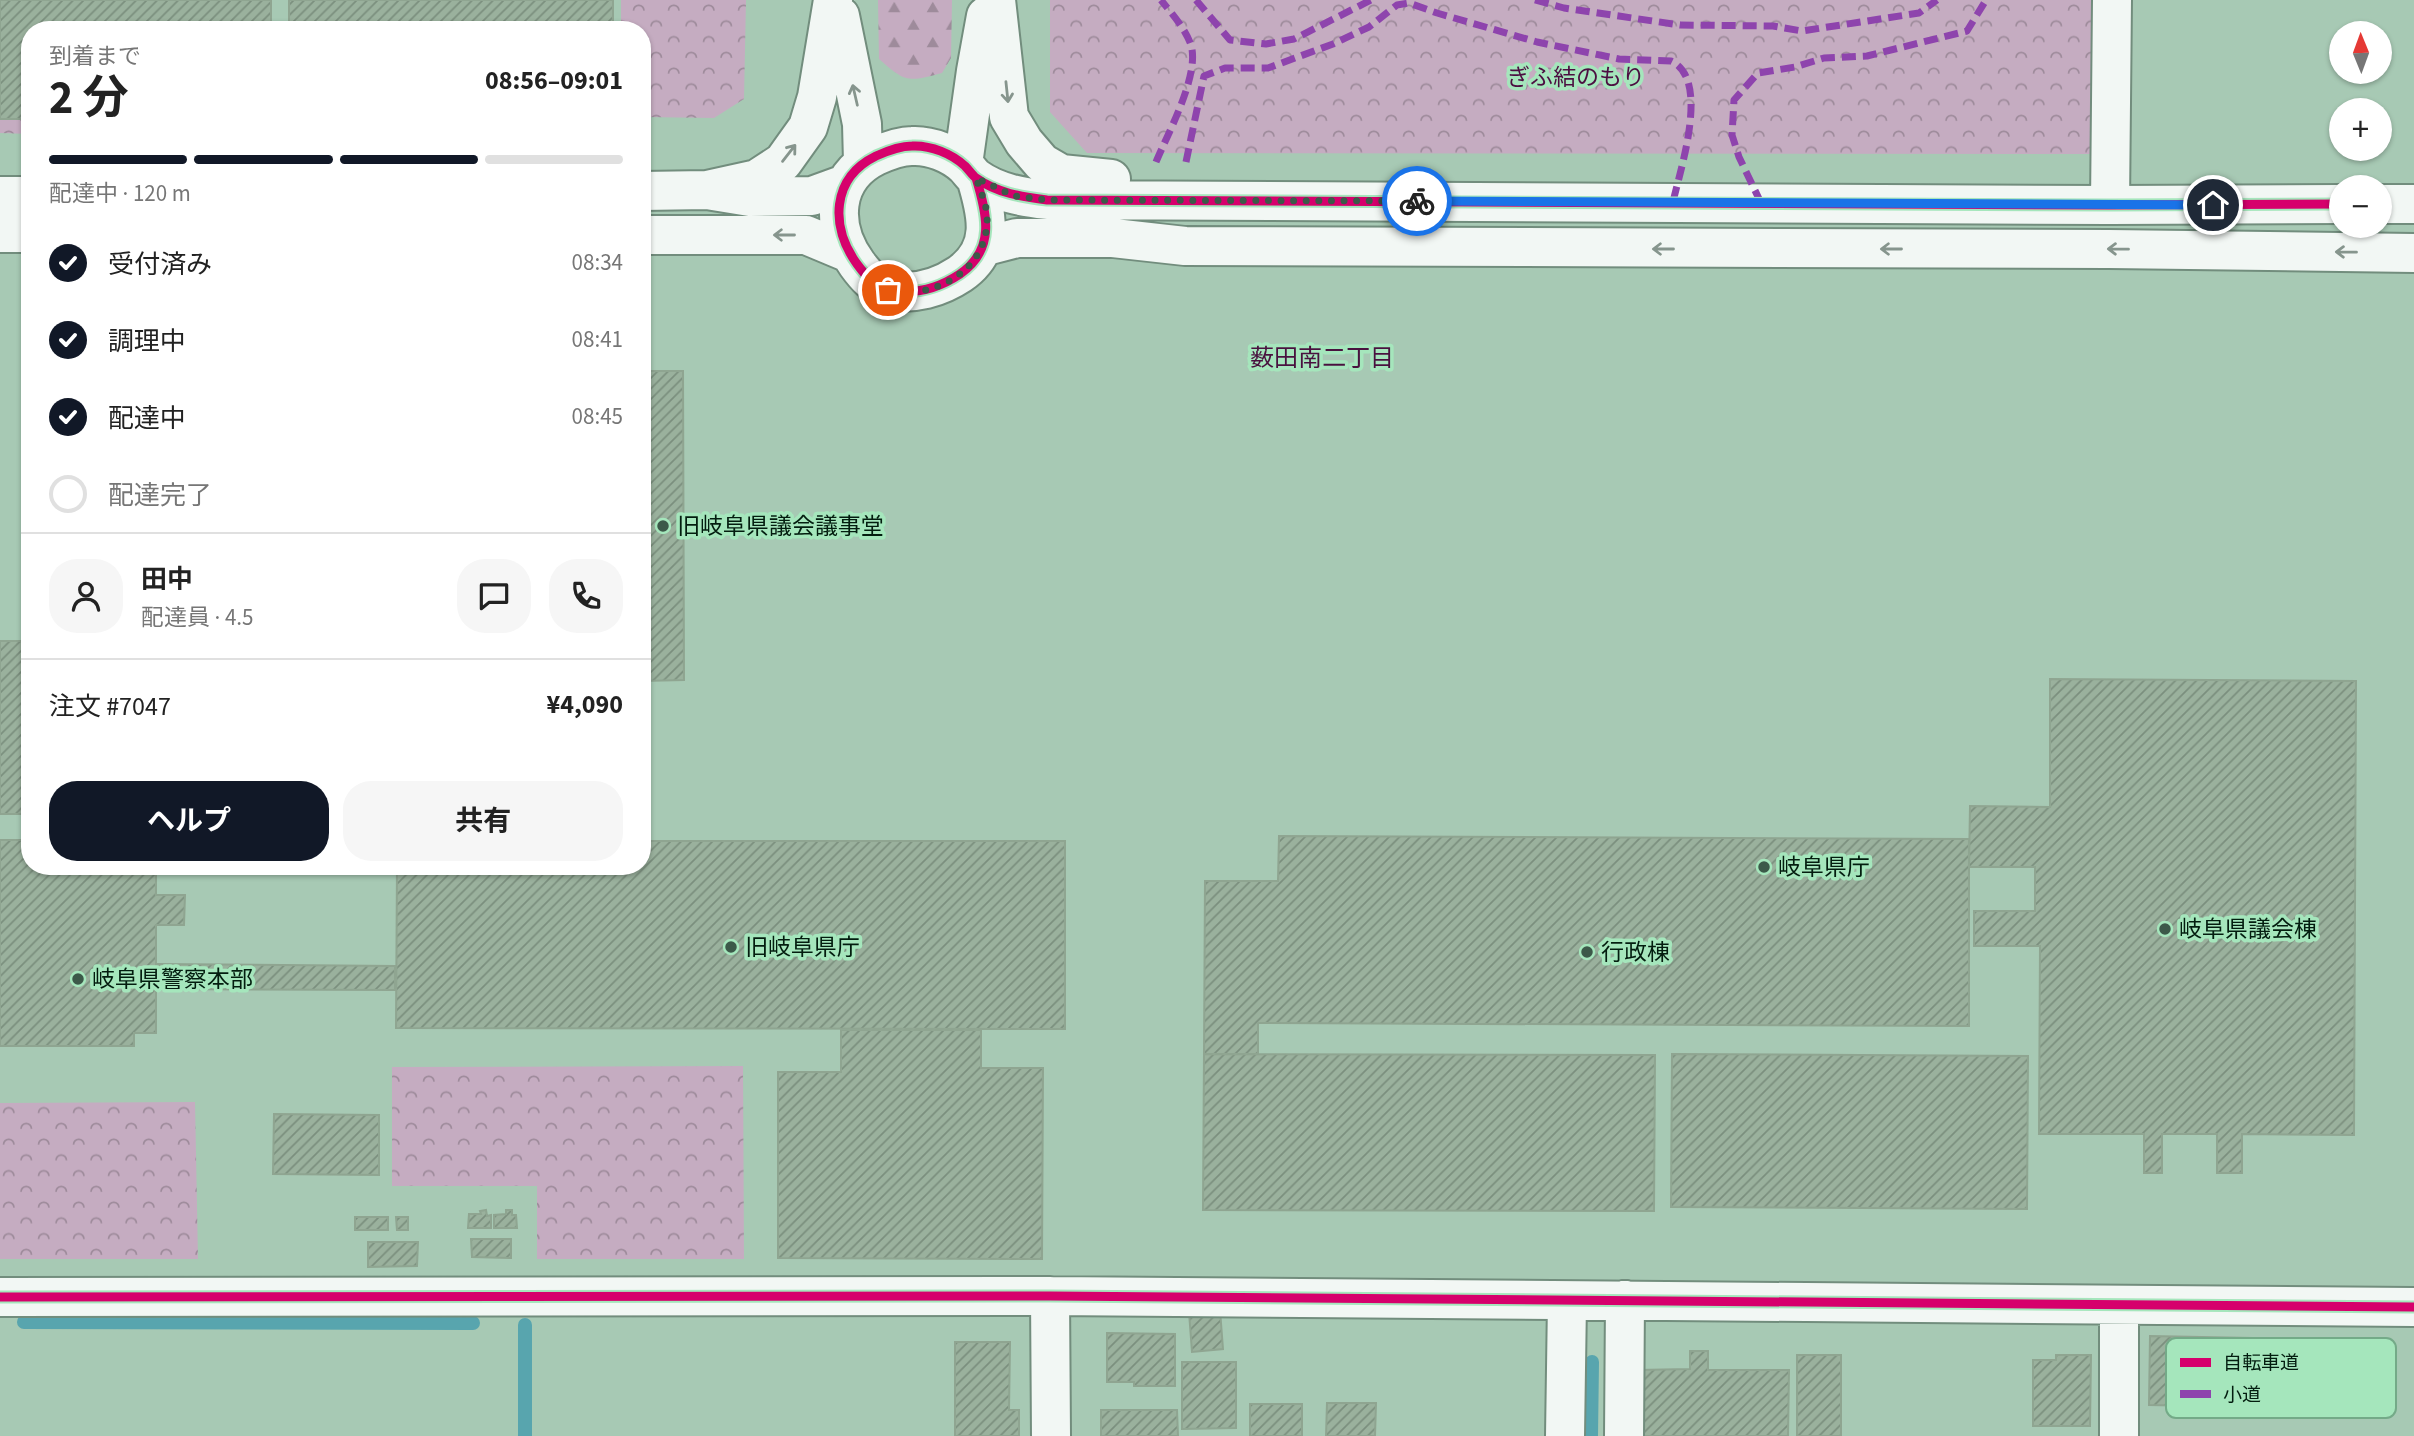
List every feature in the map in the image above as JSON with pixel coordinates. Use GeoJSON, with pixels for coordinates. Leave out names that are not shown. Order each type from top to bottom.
{"type":"FeatureCollection","features":[{"type":"Feature","properties":{"kind":"street"},"geometry":{"type":"LineString","coordinates":[[835,0],[862,124],[854,173],[838,210],[841,237],[867,278],[888,290],[924,291],[948,282],[971,266],[982,247],[987,227],[986,212],[970,171],[976,71],[989,0]]}},
{"type":"Feature","properties":{"kind":"street"},"geometry":{"type":"LineString","coordinates":[[707,190],[757,179],[783,162],[808,127],[817,97],[835,0]]}},
{"type":"Feature","properties":{"kind":"street"},"geometry":{"type":"LineString","coordinates":[[996,0],[1009,117],[1024,142],[1042,163],[1061,174],[1097,179],[1172,180],[1237,201]]}},
{"type":"Feature","properties":{"kind":"street"},"geometry":{"type":"LineString","coordinates":[[2110,205],[2112,0]]}},
{"type":"Feature","properties":{"kind":"street"},"geometry":{"type":"LineString","coordinates":[[651,191],[707,190],[750,197],[812,196],[887,151],[912,146],[940,150],[1014,196],[1047,200],[2329,204]]}},
{"type":"Feature","properties":{"kind":"street"},"geometry":{"type":"LineString","coordinates":[[0,197],[21,196]]}},
{"type":"Feature","properties":{"kind":"street"},"geometry":{"type":"LineString","coordinates":[[2392,204],[2414,204]]}},
{"type":"Feature","properties":{"kind":"street"},"geometry":{"type":"LineString","coordinates":[[0,233],[21,233]]}},
{"type":"Feature","properties":{"kind":"street"},"geometry":{"type":"LineString","coordinates":[[651,234],[806,235],[849,253]]}},
{"type":"Feature","properties":{"kind":"street"},"geometry":{"type":"LineString","coordinates":[[982,247],[1017,238],[1113,238],[1199,246],[2109,249],[2414,253]]}},
{"type":"Feature","properties":{"kind":"street"},"geometry":{"type":"LineString","coordinates":[[0,1297],[1050,1296],[2414,1307]]}},
{"type":"Feature","properties":{"kind":"street"},"geometry":{"type":"LineString","coordinates":[[1050,1296],[1051,1436]]}},
{"type":"Feature","properties":{"kind":"street"},"geometry":{"type":"LineString","coordinates":[[1624,1436],[1625,1300]]}},
{"type":"Feature","properties":{"kind":"street"},"geometry":{"type":"LineString","coordinates":[[1565,1436],[1567,1301]]}},
{"type":"Feature","properties":{"kind":"street"},"geometry":{"type":"LineString","coordinates":[[2119,1306],[2119,1436]]}},
{"type":"Feature","properties":{"kind":"green space"},"geometry":{"type":"Polygon","coordinates":[[[621,0],[746,0],[744,99],[714,118],[651,117],[651,21],[621,21],[621,0]]]}},
{"type":"Feature","properties":{"kind":"green space"},"geometry":{"type":"Polygon","coordinates":[[[878,0],[952,0],[951,58],[942,73],[908,78],[895,73],[879,59],[878,0]]]}},
{"type":"Feature","properties":{"kind":"green space","name":"ぎふ結のもり"},"geometry":{"type":"Polygon","coordinates":[[[1050,0],[2102,0],[2102,154],[1087,153],[1050,112],[1050,0]]]}},
{"type":"Feature","properties":{"kind":"green space"},"geometry":{"type":"Polygon","coordinates":[[[0,105],[21,105],[21,134],[0,133],[0,105]]]}},
{"type":"Feature","properties":{"kind":"green space"},"geometry":{"type":"Polygon","coordinates":[[[743,1066],[744,1259],[537,1259],[537,1186],[392,1186],[392,1067],[743,1066]]]}},
{"type":"Feature","properties":{"kind":"green space"},"geometry":{"type":"Polygon","coordinates":[[[195,1102],[198,1259],[0,1259],[0,1103],[195,1102]]]}},
{"type":"Feature","properties":{"kind":"building"},"geometry":{"type":"Polygon","coordinates":[[[0,0],[271,0],[271,21],[21,21],[21,119],[0,119],[0,0]]]}},
{"type":"Feature","properties":{"kind":"building"},"geometry":{"type":"Polygon","coordinates":[[[289,0],[613,0],[613,21],[289,21],[289,0]]]}},
{"type":"Feature","properties":{"kind":"building","name":"旧岐阜県議会議事堂"},"geometry":{"type":"Polygon","coordinates":[[[651,371],[683,371],[684,680],[651,681],[651,371]]]}},
{"type":"Feature","properties":{"kind":"building"},"geometry":{"type":"Polygon","coordinates":[[[0,641],[21,641],[21,814],[0,814],[0,641]]]}},
{"type":"Feature","properties":{"kind":"building","name":"岐阜県議会棟"},"geometry":{"type":"Polygon","coordinates":[[[2050,679],[2356,681],[2354,1135],[2242,1134],[2242,1173],[2217,1173],[2217,1134],[2162,1134],[2162,1173],[2144,1173],[2144,1134],[2039,1134],[2040,946],[1974,946],[1974,911],[2035,911],[2035,867],[1969,867],[1970,806],[2050,807],[2050,679]]]}},
{"type":"Feature","properties":{"kind":"building","name":"行政棟"},"geometry":{"type":"Polygon","coordinates":[[[1279,836],[1969,839],[1969,1026],[1258,1023],[1258,1054],[1204,1054],[1205,881],[1278,881],[1279,836]]]}},
{"type":"Feature","properties":{"kind":"building","name":"岐阜県警察本部"},"geometry":{"type":"Polygon","coordinates":[[[0,840],[21,840],[21,875],[156,875],[156,895],[185,895],[184,925],[156,925],[156,1033],[134,1033],[134,1046],[0,1046],[0,840]]]}},
{"type":"Feature","properties":{"kind":"building","name":"旧岐阜県庁"},"geometry":{"type":"Polygon","coordinates":[[[651,841],[1065,841],[1065,1029],[396,1028],[397,875],[651,875],[651,841]]]}},
{"type":"Feature","properties":{"kind":"building"},"geometry":{"type":"Polygon","coordinates":[[[158,964],[395,966],[395,990],[157,989],[158,964]]]}},
{"type":"Feature","properties":{"kind":"building"},"geometry":{"type":"Polygon","coordinates":[[[841,1030],[981,1030],[981,1068],[1043,1068],[1042,1259],[778,1258],[778,1072],[841,1072],[841,1030]]]}},
{"type":"Feature","properties":{"kind":"building"},"geometry":{"type":"Polygon","coordinates":[[[1204,1054],[1655,1055],[1654,1211],[1203,1210],[1204,1054]]]}},
{"type":"Feature","properties":{"kind":"building"},"geometry":{"type":"Polygon","coordinates":[[[1672,1054],[2028,1056],[2027,1209],[1671,1207],[1672,1054]]]}},
{"type":"Feature","properties":{"kind":"building"},"geometry":{"type":"Polygon","coordinates":[[[274,1114],[379,1115],[379,1175],[273,1174],[274,1114]]]}},
{"type":"Feature","properties":{"kind":"building"},"geometry":{"type":"Polygon","coordinates":[[[486,1210],[487,1216],[491,1215],[491,1228],[468,1228],[469,1214],[481,1214],[480,1211],[486,1210]]]}},
{"type":"Feature","properties":{"kind":"building"},"geometry":{"type":"Polygon","coordinates":[[[506,1210],[512,1210],[512,1215],[516,1215],[517,1228],[494,1228],[494,1215],[506,1214],[506,1210]]]}},
{"type":"Feature","properties":{"kind":"building"},"geometry":{"type":"Polygon","coordinates":[[[355,1217],[388,1217],[388,1230],[355,1230],[355,1217]]]}},
{"type":"Feature","properties":{"kind":"building"},"geometry":{"type":"Polygon","coordinates":[[[396,1217],[408,1217],[408,1230],[397,1230],[396,1217]]]}},
{"type":"Feature","properties":{"kind":"building"},"geometry":{"type":"Polygon","coordinates":[[[471,1239],[511,1239],[511,1258],[472,1257],[471,1239]]]}},
{"type":"Feature","properties":{"kind":"building"},"geometry":{"type":"Polygon","coordinates":[[[368,1242],[418,1242],[417,1266],[368,1267],[368,1242]]]}},
{"type":"Feature","properties":{"kind":"building"},"geometry":{"type":"Polygon","coordinates":[[[1220,1310],[1223,1349],[1192,1352],[1189,1312],[1220,1310]]]}},
{"type":"Feature","properties":{"kind":"building"},"geometry":{"type":"Polygon","coordinates":[[[1107,1333],[1175,1334],[1175,1386],[1134,1386],[1134,1382],[1107,1382],[1107,1333]]]}},
{"type":"Feature","properties":{"kind":"building"},"geometry":{"type":"Polygon","coordinates":[[[2150,1336],[2252,1338],[2166,1338],[2166,1405],[2149,1405],[2150,1336]]]}},
{"type":"Feature","properties":{"kind":"building"},"geometry":{"type":"Polygon","coordinates":[[[955,1342],[1010,1342],[1009,1410],[1019,1410],[1019,1436],[955,1436],[955,1342]]]}},
{"type":"Feature","properties":{"kind":"building"},"geometry":{"type":"Polygon","coordinates":[[[1690,1351],[1708,1351],[1708,1370],[1789,1370],[1788,1436],[1638,1436],[1638,1370],[1690,1369],[1690,1351]]]}},
{"type":"Feature","properties":{"kind":"building"},"geometry":{"type":"Polygon","coordinates":[[[1797,1355],[1841,1355],[1841,1436],[1797,1436],[1797,1355]]]}},
{"type":"Feature","properties":{"kind":"building"},"geometry":{"type":"Polygon","coordinates":[[[2056,1355],[2091,1355],[2090,1426],[2033,1426],[2033,1360],[2056,1360],[2056,1355]]]}},
{"type":"Feature","properties":{"kind":"building"},"geometry":{"type":"Polygon","coordinates":[[[1182,1362],[1236,1362],[1236,1428],[1182,1429],[1182,1362]]]}},
{"type":"Feature","properties":{"kind":"building"},"geometry":{"type":"Polygon","coordinates":[[[1327,1403],[1376,1403],[1375,1436],[1326,1436],[1327,1403]]]}},
{"type":"Feature","properties":{"kind":"building"},"geometry":{"type":"Polygon","coordinates":[[[1250,1404],[1302,1404],[1302,1436],[1250,1436],[1250,1404]]]}},
{"type":"Feature","properties":{"kind":"building"},"geometry":{"type":"Polygon","coordinates":[[[1101,1410],[1177,1410],[1178,1436],[1101,1436],[1101,1410]]]}},
{"type":"Feature","properties":{"kind":"waterway"},"geometry":{"type":"LineString","coordinates":[[24,1322],[473,1323]]}},
{"type":"Feature","properties":{"kind":"waterway"},"geometry":{"type":"LineString","coordinates":[[525,1325],[525,1436]]}},
{"type":"Feature","properties":{"kind":"waterway"},"geometry":{"type":"LineString","coordinates":[[1591,1436],[1592,1362]]}},
{"type":"Feature","properties":{"kind":"marked path"},"geometry":{"type":"LineString","coordinates":[[1156,162],[1187,88],[1193,57],[1185,33],[1161,0]]}},
{"type":"Feature","properties":{"kind":"marked path"},"geometry":{"type":"LineString","coordinates":[[1196,0],[1230,40],[1266,44],[1294,39],[1371,0]]}},
{"type":"Feature","properties":{"kind":"marked path"},"geometry":{"type":"LineString","coordinates":[[1535,0],[1564,8],[1680,25],[1773,26],[1802,31],[1919,13],[1937,0]]}},
{"type":"Feature","properties":{"kind":"marked path"},"geometry":{"type":"LineString","coordinates":[[1761,203],[1739,157],[1732,135],[1734,100],[1758,73],[1795,67],[1824,58],[1867,56],[1967,31],[1986,0]]}},
{"type":"Feature","properties":{"kind":"marked path"},"geometry":{"type":"LineString","coordinates":[[1186,162],[1204,76],[1225,68],[1268,68],[1333,44],[1369,27],[1397,5],[1409,3],[1537,42],[1619,59],[1671,61],[1683,71],[1689,86],[1691,105],[1686,148],[1673,202]]}},
{"type":"Feature","properties":{"kind":"cycle path"},"geometry":{"type":"LineString","coordinates":[[926,147],[948,154],[976,178],[986,230],[979,254],[960,274],[935,287],[908,292],[884,288],[863,272],[848,250],[839,219],[843,190],[861,165],[898,148],[926,147]]}},
{"type":"Feature","properties":{"kind":"cycle path"},"geometry":{"type":"LineString","coordinates":[[976,178],[1001,191],[1047,200],[2329,204]]}},
{"type":"Feature","properties":{"kind":"cycle path"},"geometry":{"type":"LineString","coordinates":[[0,1297],[1050,1296],[2414,1307]]}},
{"type":"Feature","properties":{"kind":"way so far"},"geometry":{"type":"LineString","coordinates":[[888,290],[924,291],[948,282],[971,266],[982,247],[987,227],[986,212],[976,178],[1014,196],[1047,200],[1417,201]]}},
{"type":"Feature","properties":{"kind":"place","name":"旧岐阜県議会議事堂"},"geometry":{"type":"Point","coordinates":[663,526]}},
{"type":"Feature","properties":{"kind":"place","name":"岐阜県庁"},"geometry":{"type":"Point","coordinates":[1764,867]}},
{"type":"Feature","properties":{"kind":"place","name":"岐阜県議会棟"},"geometry":{"type":"Point","coordinates":[2165,929]}},
{"type":"Feature","properties":{"kind":"place","name":"旧岐阜県庁"},"geometry":{"type":"Point","coordinates":[731,947]}},
{"type":"Feature","properties":{"kind":"place","name":"行政棟"},"geometry":{"type":"Point","coordinates":[1587,952]}},
{"type":"Feature","properties":{"kind":"place","name":"岐阜県警察本部"},"geometry":{"type":"Point","coordinates":[78,979]}},
{"type":"Feature","properties":{"kind":"district","name":"薮田南二丁目"},"geometry":{"type":"Point","coordinates":[1322,358]}},
{"type":"Feature","properties":{"kind":"route"},"geometry":{"type":"LineString","coordinates":[[1417,201],[2213,205]]}}]}
